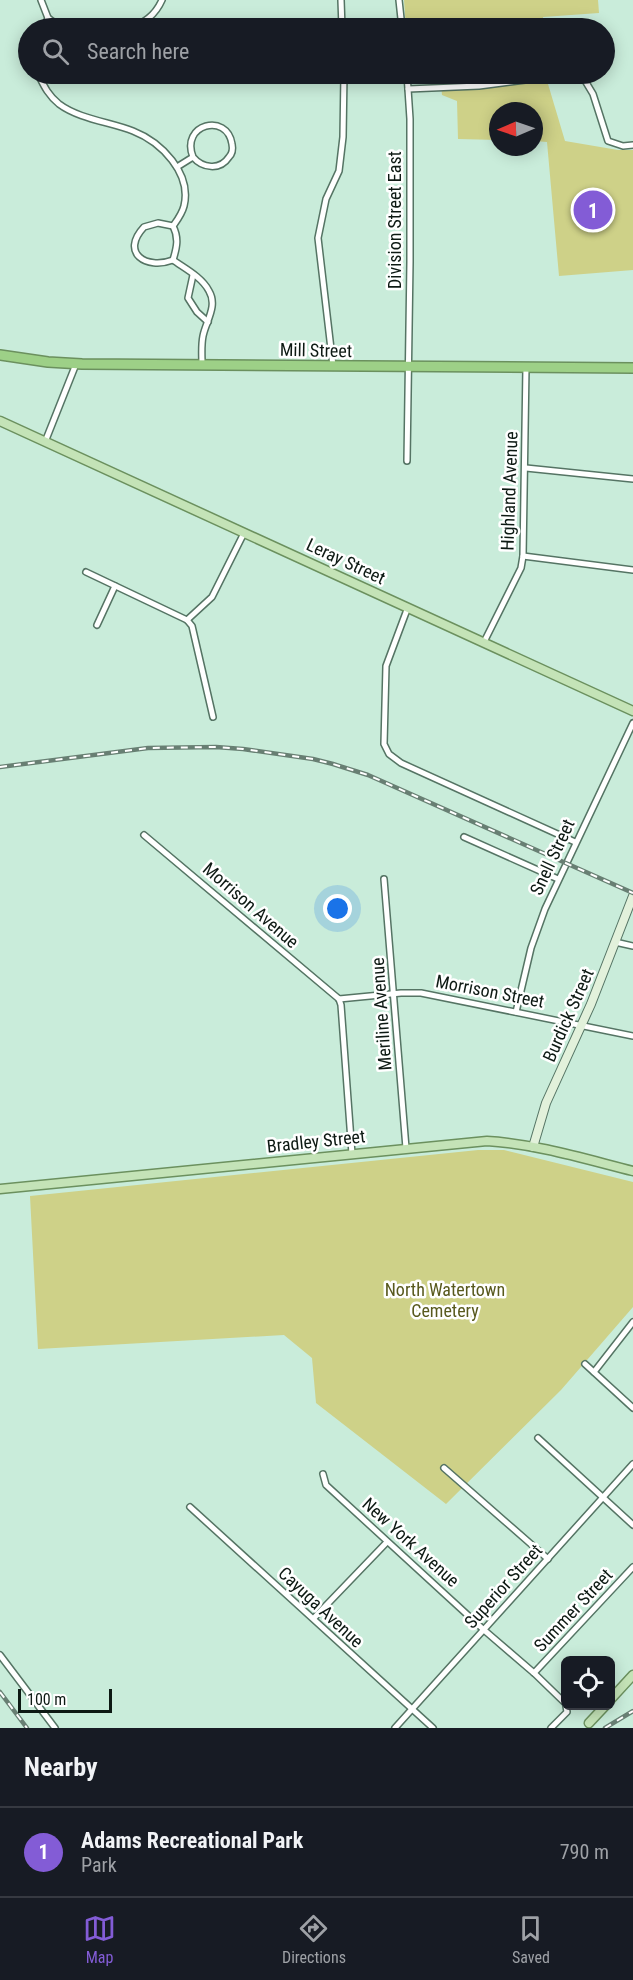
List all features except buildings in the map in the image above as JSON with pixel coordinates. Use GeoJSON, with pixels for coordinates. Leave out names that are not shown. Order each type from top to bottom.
{"type":"FeatureCollection","features":[{"type":"Feature","properties":{"kind":"highway","name":"Mill Street"},"geometry":{"type":"LineString","coordinates":[[0,355],[76,364],[633,368]]}},
{"type":"Feature","properties":{"kind":"main road","name":"Leray Street"},"geometry":{"type":"LineString","coordinates":[[0,421],[633,711]]}},
{"type":"Feature","properties":{"kind":"main road","name":"Bradley Street"},"geometry":{"type":"LineString","coordinates":[[0,1189],[487,1141],[511,1142],[633,1171]]}},
{"type":"Feature","properties":{"kind":"main road"},"geometry":{"type":"LineString","coordinates":[[615,1695],[633,1675]]}},
{"type":"Feature","properties":{"kind":"main road"},"geometry":{"type":"LineString","coordinates":[[589,1723],[601,1710]]}},
{"type":"Feature","properties":{"kind":"street"},"geometry":{"type":"LineString","coordinates":[[40,0],[48,18]]}},
{"type":"Feature","properties":{"kind":"street"},"geometry":{"type":"LineString","coordinates":[[150,18],[162,0]]}},
{"type":"Feature","properties":{"kind":"street"},"geometry":{"type":"LineString","coordinates":[[341,0],[342,18]]}},
{"type":"Feature","properties":{"kind":"street"},"geometry":{"type":"LineString","coordinates":[[399,0],[401,18]]}},
{"type":"Feature","properties":{"kind":"street"},"geometry":{"type":"LineString","coordinates":[[43,84],[46,91],[61,105],[96,120],[134,131],[160,147],[177,167],[182,178],[185,203],[182,214],[173,226]]}},
{"type":"Feature","properties":{"kind":"street"},"geometry":{"type":"LineString","coordinates":[[333,366],[318,238],[326,199],[339,171],[343,137],[344,84]]}},
{"type":"Feature","properties":{"kind":"street","name":"Division Street East"},"geometry":{"type":"LineString","coordinates":[[408,84],[410,262],[408,462]]}},
{"type":"Feature","properties":{"kind":"street"},"geometry":{"type":"LineString","coordinates":[[408,89],[492,84]]}},
{"type":"Feature","properties":{"kind":"street"},"geometry":{"type":"LineString","coordinates":[[586,84],[592,94],[608,141],[623,146],[633,146]]}},
{"type":"Feature","properties":{"kind":"street"},"geometry":{"type":"LineString","coordinates":[[213,125],[228,132],[232,141],[232,149],[225,163],[211,167],[197,162],[193,157],[190,144],[198,130],[213,125]]}},
{"type":"Feature","properties":{"kind":"street"},"geometry":{"type":"LineString","coordinates":[[177,167],[193,157]]}},
{"type":"Feature","properties":{"kind":"street"},"geometry":{"type":"LineString","coordinates":[[158,223],[173,226],[177,235],[177,244],[172,260],[165,263],[152,263],[137,256],[134,248],[135,240],[144,227],[158,223]]}},
{"type":"Feature","properties":{"kind":"street"},"geometry":{"type":"LineString","coordinates":[[172,260],[193,275],[209,291],[212,312],[201,347],[202,365]]}},
{"type":"Feature","properties":{"kind":"street"},"geometry":{"type":"LineString","coordinates":[[193,275],[188,298],[202,318],[208,322]]}},
{"type":"Feature","properties":{"kind":"street"},"geometry":{"type":"LineString","coordinates":[[45,442],[76,364]]}},
{"type":"Feature","properties":{"kind":"street","name":"Highland Avenue"},"geometry":{"type":"LineString","coordinates":[[484,642],[520,568],[523,556],[526,367]]}},
{"type":"Feature","properties":{"kind":"street"},"geometry":{"type":"LineString","coordinates":[[526,468],[633,479]]}},
{"type":"Feature","properties":{"kind":"street"},"geometry":{"type":"LineString","coordinates":[[187,620],[212,597],[244,532]]}},
{"type":"Feature","properties":{"kind":"street"},"geometry":{"type":"LineString","coordinates":[[523,556],[633,570]]}},
{"type":"Feature","properties":{"kind":"street"},"geometry":{"type":"LineString","coordinates":[[86,572],[187,620],[192,626],[213,717]]}},
{"type":"Feature","properties":{"kind":"street"},"geometry":{"type":"LineString","coordinates":[[97,625],[115,586]]}},
{"type":"Feature","properties":{"kind":"street"},"geometry":{"type":"LineString","coordinates":[[408,607],[386,666],[384,744],[389,754],[401,763],[575,842]]}},
{"type":"Feature","properties":{"kind":"street","name":"Snell Street"},"geometry":{"type":"LineString","coordinates":[[516,1012],[531,948],[558,879],[633,723]]}},
{"type":"Feature","properties":{"kind":"street","name":"Morrison Avenue"},"geometry":{"type":"LineString","coordinates":[[144,835],[339,999]]}},
{"type":"Feature","properties":{"kind":"street"},"geometry":{"type":"LineString","coordinates":[[464,837],[558,879]]}},
{"type":"Feature","properties":{"kind":"street","name":"Meriline Avenue"},"geometry":{"type":"LineString","coordinates":[[384,879],[406,1148]]}},
{"type":"Feature","properties":{"kind":"street","name":"Burdick Street"},"geometry":{"type":"LineString","coordinates":[[533,1147],[546,1103],[582,1026],[633,896]]}},
{"type":"Feature","properties":{"kind":"street"},"geometry":{"type":"LineString","coordinates":[[615,942],[633,946]]}},
{"type":"Feature","properties":{"kind":"street","name":"Morrison Street"},"geometry":{"type":"LineString","coordinates":[[339,999],[421,993],[633,1036]]}},
{"type":"Feature","properties":{"kind":"street"},"geometry":{"type":"LineString","coordinates":[[339,999],[352,1154]]}},
{"type":"Feature","properties":{"kind":"street"},"geometry":{"type":"LineString","coordinates":[[594,1372],[633,1322]]}},
{"type":"Feature","properties":{"kind":"street"},"geometry":{"type":"LineString","coordinates":[[585,1364],[633,1408]]}},
{"type":"Feature","properties":{"kind":"street"},"geometry":{"type":"LineString","coordinates":[[538,1438],[633,1525]]}},
{"type":"Feature","properties":{"kind":"street","name":"Superior Street"},"geometry":{"type":"LineString","coordinates":[[395,1728],[633,1464]]}},
{"type":"Feature","properties":{"kind":"street"},"geometry":{"type":"LineString","coordinates":[[444,1468],[548,1559]]}},
{"type":"Feature","properties":{"kind":"street","name":"New York Avenue"},"geometry":{"type":"LineString","coordinates":[[323,1474],[326,1485],[561,1700]]}},
{"type":"Feature","properties":{"kind":"street","name":"Cayuga Avenue"},"geometry":{"type":"LineString","coordinates":[[190,1507],[432,1728]]}},
{"type":"Feature","properties":{"kind":"street"},"geometry":{"type":"LineString","coordinates":[[314,1618],[387,1542]]}},
{"type":"Feature","properties":{"kind":"street","name":"Summer Street"},"geometry":{"type":"LineString","coordinates":[[534,1673],[633,1567]]}},
{"type":"Feature","properties":{"kind":"street"},"geometry":{"type":"LineString","coordinates":[[0,1655],[55,1728]]}},
{"type":"Feature","properties":{"kind":"street"},"geometry":{"type":"LineString","coordinates":[[551,1728],[566,1710]]}},
{"type":"Feature","properties":{"kind":"green space"},"geometry":{"type":"Polygon","coordinates":[[[404,0],[598,0],[599,13],[543,18],[405,18],[404,0]]]}},
{"type":"Feature","properties":{"kind":"green space"},"geometry":{"type":"Polygon","coordinates":[[[441,84],[548,84],[565,141],[618,150],[633,150],[633,270],[559,276],[547,142],[543,142],[543,102],[489,102],[489,140],[458,139],[457,101],[442,95],[441,84]]]}},
{"type":"Feature","properties":{"kind":"green space","name":"North Watertown Cemetery"},"geometry":{"type":"Polygon","coordinates":[[[478,1150],[504,1150],[633,1182],[633,1307],[561,1390],[446,1504],[316,1403],[312,1358],[284,1335],[38,1349],[30,1196],[478,1150]]]}},
{"type":"Feature","properties":{"kind":"railway"},"geometry":{"type":"LineString","coordinates":[[0,767],[148,748],[216,747],[313,759],[368,775],[633,893]]}},
{"type":"Feature","properties":{"kind":"railway"},"geometry":{"type":"LineString","coordinates":[[0,1692],[27,1728]]}},
{"type":"Feature","properties":{"kind":"railway"},"geometry":{"type":"LineString","coordinates":[[605,1728],[633,1711]]}},
{"type":"Feature","properties":{"kind":"place","name":"Adams Recreational Park"},"geometry":{"type":"Point","coordinates":[593,210]}}]}
